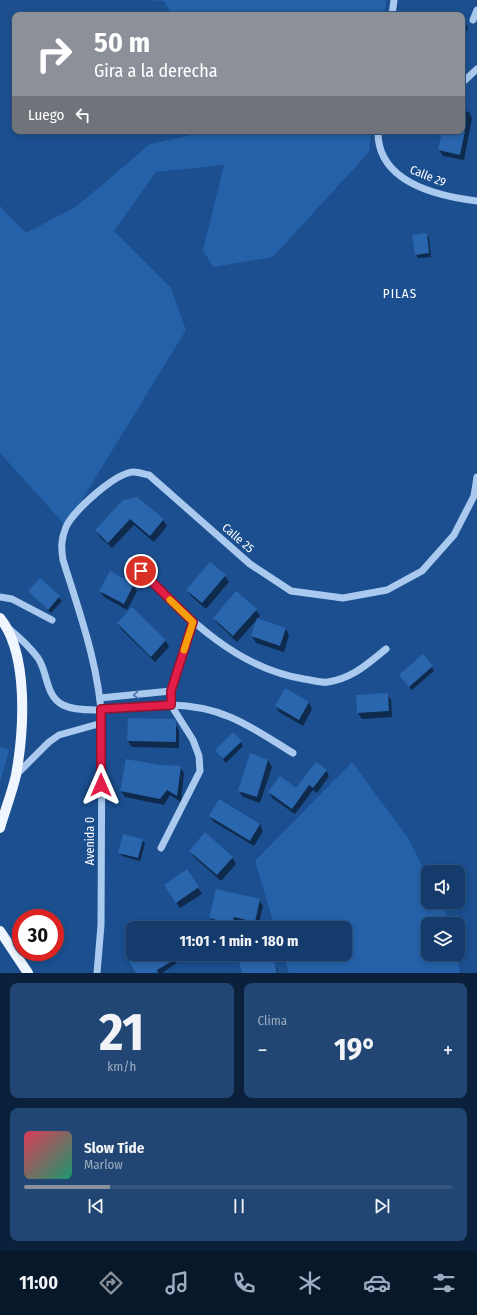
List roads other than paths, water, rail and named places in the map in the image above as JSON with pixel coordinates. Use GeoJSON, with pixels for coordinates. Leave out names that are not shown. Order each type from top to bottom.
{"type":"FeatureCollection","features":[{"type":"Feature","properties":{"kind":"main road"},"geometry":{"type":"LineString","coordinates":[[0,618],[7,626],[14,646],[21,682],[22,726],[16,775],[0,828]]}},
{"type":"Feature","properties":{"kind":"main road"},"geometry":{"type":"LineString","coordinates":[[0,931],[28,973]]}},
{"type":"Feature","properties":{"kind":"street"},"geometry":{"type":"LineString","coordinates":[[392,12],[394,0]]}},
{"type":"Feature","properties":{"kind":"street"},"geometry":{"type":"LineString","coordinates":[[473,20],[477,10]]}},
{"type":"Feature","properties":{"kind":"street"},"geometry":{"type":"LineString","coordinates":[[465,80],[477,68]]}},
{"type":"Feature","properties":{"kind":"street","name":"Calle 29"},"geometry":{"type":"LineString","coordinates":[[379,134],[382,153],[395,173],[407,182],[435,193],[477,201]]}},
{"type":"Feature","properties":{"kind":"street","name":"Calle 25"},"geometry":{"type":"LineString","coordinates":[[66,526],[75,513],[113,480],[133,472],[149,475],[250,564],[291,591],[343,598],[387,590],[422,571],[454,535],[474,496],[477,477]]}},
{"type":"Feature","properties":{"kind":"street","name":"Avenida 0"},"geometry":{"type":"LineString","coordinates":[[66,526],[61,544],[63,560],[90,646],[100,698],[102,723],[101,925],[97,973]]}},
{"type":"Feature","properties":{"kind":"street"},"geometry":{"type":"LineString","coordinates":[[130,561],[193,622],[239,655],[274,671],[294,677],[327,682],[355,674],[386,649]]}},
{"type":"Feature","properties":{"kind":"street"},"geometry":{"type":"LineString","coordinates":[[0,597],[12,599],[52,620]]}},
{"type":"Feature","properties":{"kind":"street"},"geometry":{"type":"LineString","coordinates":[[161,848],[200,771],[199,756],[193,740],[171,705],[171,691],[193,622]]}},
{"type":"Feature","properties":{"kind":"street"},"geometry":{"type":"LineString","coordinates":[[7,626],[39,659],[54,698],[62,705],[71,708],[101,709],[171,705],[200,707],[220,712],[240,720],[293,753]]}},
{"type":"Feature","properties":{"kind":"street"},"geometry":{"type":"LineString","coordinates":[[100,698],[171,691]]}},
{"type":"Feature","properties":{"kind":"street"},"geometry":{"type":"LineString","coordinates":[[16,775],[49,742],[59,735],[102,723]]}},
{"type":"Feature","properties":{"kind":"district","name":"PILAS"},"geometry":{"type":"Point","coordinates":[400,293]}}]}
